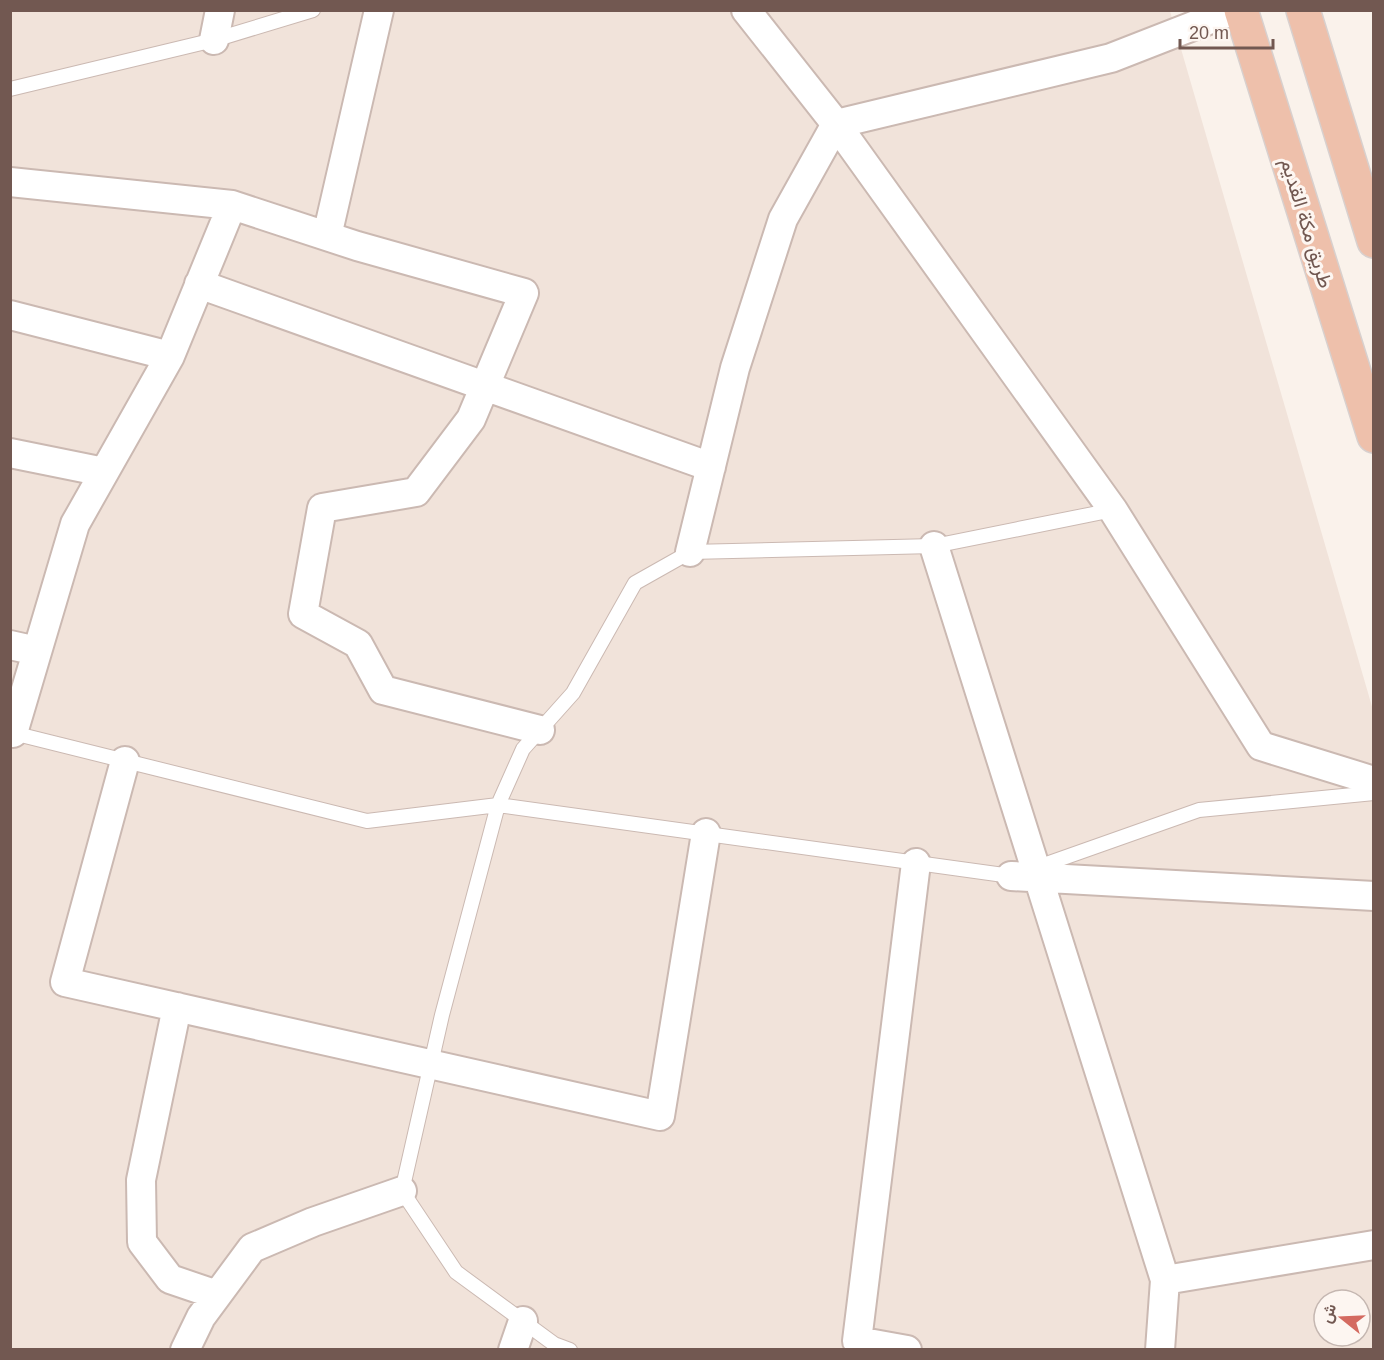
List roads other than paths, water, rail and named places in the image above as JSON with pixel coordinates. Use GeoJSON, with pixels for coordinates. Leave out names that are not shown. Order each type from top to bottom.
{"type":"FeatureCollection","features":[{"type":"Feature","properties":{"kind":"highway","name":"طريق مكة القديم"},"geometry":{"type":"LineString","coordinates":[[1241,10],[1374,436]]}},
{"type":"Feature","properties":{"kind":"highway"},"geometry":{"type":"LineString","coordinates":[[1303,10],[1374,241]]}},
{"type":"Feature","properties":{"kind":"street"},"geometry":{"type":"LineString","coordinates":[[214,40],[220,10]]}},
{"type":"Feature","properties":{"kind":"street"},"geometry":{"type":"LineString","coordinates":[[327,236],[379,10]]}},
{"type":"Feature","properties":{"kind":"street"},"geometry":{"type":"LineString","coordinates":[[746,10],[836,124],[1113,510],[1261,746],[1374,781]]}},
{"type":"Feature","properties":{"kind":"street"},"geometry":{"type":"LineString","coordinates":[[690,552],[735,368],[783,219],[836,124],[1111,58],[1234,10]]}},
{"type":"Feature","properties":{"kind":"street"},"geometry":{"type":"LineString","coordinates":[[10,182],[232,205],[327,236],[524,293],[471,419],[416,492],[322,508],[303,614],[358,644],[383,690],[540,730]]}},
{"type":"Feature","properties":{"kind":"street"},"geometry":{"type":"LineString","coordinates":[[12,737],[24,648],[75,524],[170,356],[232,205]]}},
{"type":"Feature","properties":{"kind":"street"},"geometry":{"type":"LineString","coordinates":[[199,284],[711,467]]}},
{"type":"Feature","properties":{"kind":"street"},"geometry":{"type":"LineString","coordinates":[[10,315],[170,356]]}},
{"type":"Feature","properties":{"kind":"street"},"geometry":{"type":"LineString","coordinates":[[10,453],[104,472]]}},
{"type":"Feature","properties":{"kind":"street"},"geometry":{"type":"LineString","coordinates":[[933,546],[1028,874],[1165,1280],[1160,1350]]}},
{"type":"Feature","properties":{"kind":"street"},"geometry":{"type":"LineString","coordinates":[[125,761],[65,982],[660,1116],[706,833]]}},
{"type":"Feature","properties":{"kind":"street"},"geometry":{"type":"LineString","coordinates":[[907,1350],[857,1341],[916,863]]}},
{"type":"Feature","properties":{"kind":"street"},"geometry":{"type":"LineString","coordinates":[[1028,874],[1374,896]]}},
{"type":"Feature","properties":{"kind":"street"},"geometry":{"type":"LineString","coordinates":[[177,1007],[141,1180],[142,1242],[170,1279],[218,1295]]}},
{"type":"Feature","properties":{"kind":"street"},"geometry":{"type":"LineString","coordinates":[[185,1350],[201,1317],[252,1248],[314,1222],[402,1191]]}},
{"type":"Feature","properties":{"kind":"street"},"geometry":{"type":"LineString","coordinates":[[1165,1280],[1374,1245]]}},
{"type":"Feature","properties":{"kind":"street"},"geometry":{"type":"LineString","coordinates":[[513,1350],[523,1321]]}},
{"type":"Feature","properties":{"kind":"lane"},"geometry":{"type":"LineString","coordinates":[[10,89],[214,40],[313,10]]}},
{"type":"Feature","properties":{"kind":"lane"},"geometry":{"type":"LineString","coordinates":[[570,1350],[554,1344],[456,1272],[402,1191],[441,1015],[498,805],[523,749],[573,693],[635,583],[690,552],[933,546],[1113,510]]}},
{"type":"Feature","properties":{"kind":"lane"},"geometry":{"type":"LineString","coordinates":[[12,737],[125,761],[367,821],[498,805],[916,863],[1028,874],[1199,810],[1374,793]]}}]}
